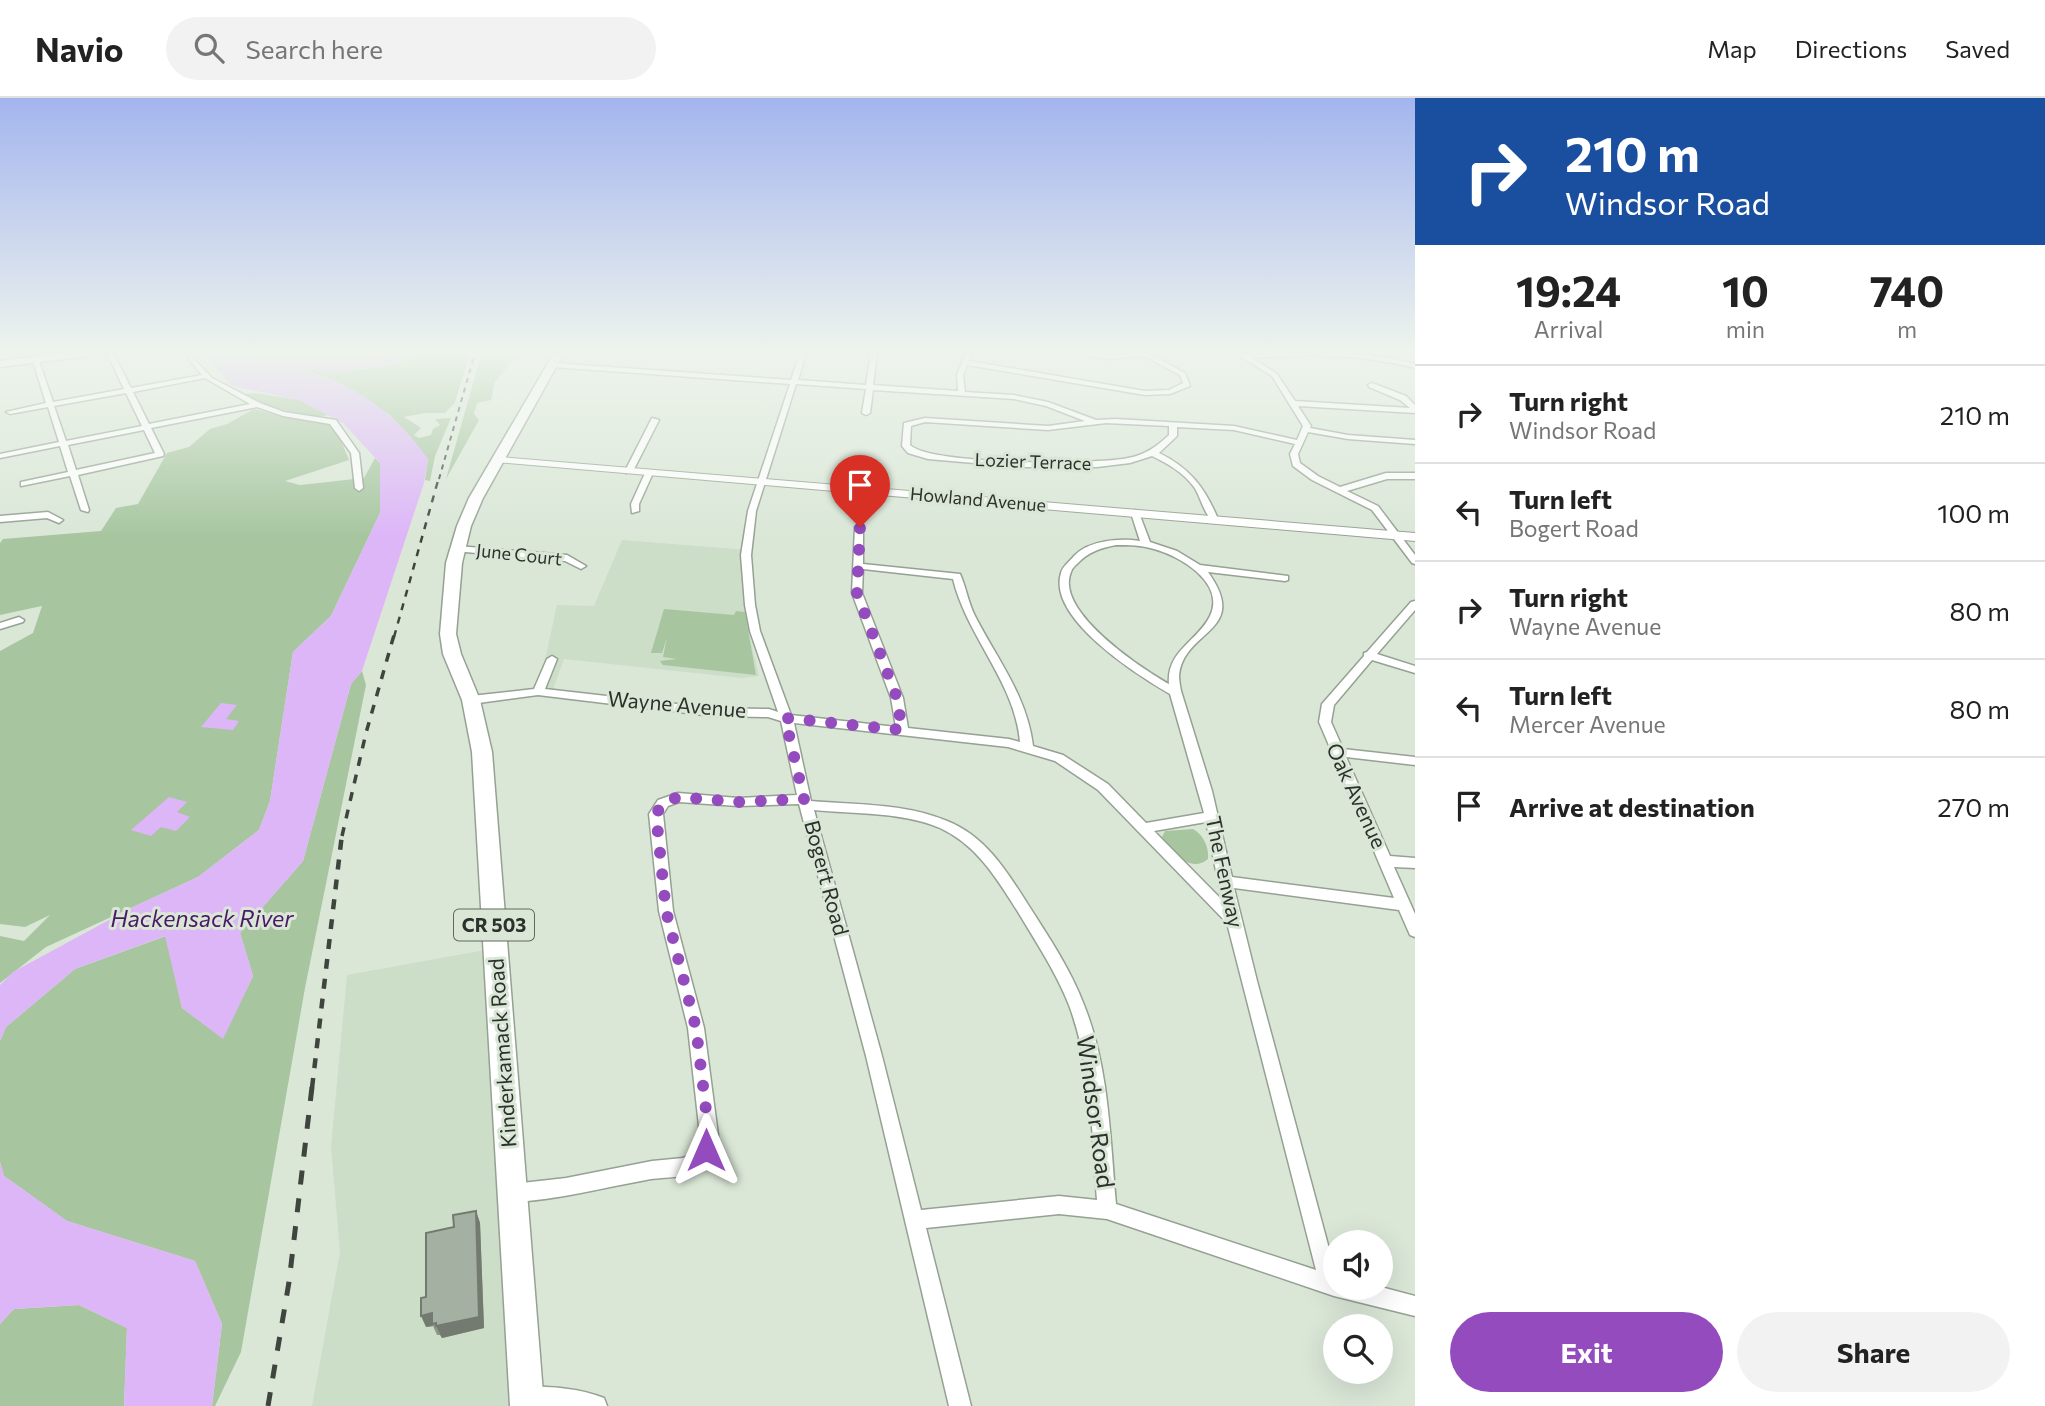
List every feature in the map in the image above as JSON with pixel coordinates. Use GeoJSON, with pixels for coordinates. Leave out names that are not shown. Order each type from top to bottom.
{"type":"FeatureCollection","features":[{"type":"Feature","properties":{"kind":"main road","name":"Kinderkamack Road"},"geometry":{"type":"LineString","coordinates":[[526,414],[476,498],[457,549],[450,587],[448,634],[452,654],[471,700],[482,752],[527,1401]]}},
{"type":"Feature","properties":{"kind":"street"},"geometry":{"type":"LineString","coordinates":[[54,414],[85,510]]}},
{"type":"Feature","properties":{"kind":"street"},"geometry":{"type":"LineString","coordinates":[[24,484],[160,454],[141,414]]}},
{"type":"Feature","properties":{"kind":"street"},"geometry":{"type":"LineString","coordinates":[[0,456],[212,414]]}},
{"type":"Feature","properties":{"kind":"street"},"geometry":{"type":"LineString","coordinates":[[283,414],[333,422],[355,453],[359,488]]}},
{"type":"Feature","properties":{"kind":"street","name":"Bogert Road"},"geometry":{"type":"LineString","coordinates":[[783,414],[748,532],[747,579],[755,631],[785,718],[870,1043],[960,1406]]}},
{"type":"Feature","properties":{"kind":"street"},"geometry":{"type":"LineString","coordinates":[[1072,414],[1094,422],[1241,429],[1300,443]]}},
{"type":"Feature","properties":{"kind":"street"},"geometry":{"type":"LineString","coordinates":[[1299,414],[1307,430]]}},
{"type":"Feature","properties":{"kind":"street"},"geometry":{"type":"LineString","coordinates":[[629,471],[655,420]]}},
{"type":"Feature","properties":{"kind":"street","name":"Lozier Terrace"},"geometry":{"type":"LineString","coordinates":[[1094,422],[1034,428],[914,421],[906,427],[906,446],[911,452],[928,457],[1065,466],[1111,464],[1153,453]]}},
{"type":"Feature","properties":{"kind":"street"},"geometry":{"type":"LineString","coordinates":[[1173,425],[1170,441],[1153,453],[1183,470],[1198,483],[1214,519]]}},
{"type":"Feature","properties":{"kind":"street"},"geometry":{"type":"LineString","coordinates":[[1307,430],[1348,437],[1415,442]]}},
{"type":"Feature","properties":{"kind":"street"},"geometry":{"type":"LineString","coordinates":[[1307,430],[1293,455],[1296,464],[1306,473],[1375,508],[1415,561]]}},
{"type":"Feature","properties":{"kind":"street","name":"Howland Avenue"},"geometry":{"type":"LineString","coordinates":[[500,460],[1415,537]]}},
{"type":"Feature","properties":{"kind":"street"},"geometry":{"type":"LineString","coordinates":[[635,511],[635,504],[649,472]]}},
{"type":"Feature","properties":{"kind":"street"},"geometry":{"type":"LineString","coordinates":[[1341,490],[1386,476],[1415,476]]}},
{"type":"Feature","properties":{"kind":"street"},"geometry":{"type":"LineString","coordinates":[[1135,513],[1146,544]]}},
{"type":"Feature","properties":{"kind":"street"},"geometry":{"type":"LineString","coordinates":[[0,519],[48,515],[59,520]]}},
{"type":"Feature","properties":{"kind":"street"},"geometry":{"type":"LineString","coordinates":[[860,527],[857,593],[897,698],[902,730]]}},
{"type":"Feature","properties":{"kind":"street","name":"The Fenway"},"geometry":{"type":"LineString","coordinates":[[1175,691],[1128,664],[1098,639],[1077,615],[1066,588],[1066,573],[1069,566],[1082,554],[1110,543],[1146,544],[1176,555],[1197,568],[1215,588],[1219,604],[1214,619],[1176,661],[1172,673],[1212,816],[1234,921],[1323,1239]]}},
{"type":"Feature","properties":{"kind":"street","name":"June Court"},"geometry":{"type":"LineString","coordinates":[[457,549],[567,558],[581,566]]}},
{"type":"Feature","properties":{"kind":"street"},"geometry":{"type":"LineString","coordinates":[[857,566],[957,576],[968,612],[1016,695],[1027,729],[1027,747]]}},
{"type":"Feature","properties":{"kind":"street"},"geometry":{"type":"LineString","coordinates":[[1197,568],[1285,578]]}},
{"type":"Feature","properties":{"kind":"street","name":"Oak Avenue"},"geometry":{"type":"LineString","coordinates":[[1415,604],[1328,704],[1325,722],[1415,931]]}},
{"type":"Feature","properties":{"kind":"street"},"geometry":{"type":"LineString","coordinates":[[0,626],[19,620]]}},
{"type":"Feature","properties":{"kind":"street"},"geometry":{"type":"LineString","coordinates":[[1368,655],[1415,670]]}},
{"type":"Feature","properties":{"kind":"street"},"geometry":{"type":"LineString","coordinates":[[538,692],[552,659]]}},
{"type":"Feature","properties":{"kind":"street","name":"Wayne Avenue"},"geometry":{"type":"LineString","coordinates":[[471,700],[538,692],[712,712],[769,713],[785,718],[1027,747],[1059,758],[1088,775],[1144,828],[1234,921]]}},
{"type":"Feature","properties":{"kind":"street"},"geometry":{"type":"LineString","coordinates":[[1336,752],[1415,761]]}},
{"type":"Feature","properties":{"kind":"street","name":"Windsor Road"},"geometry":{"type":"LineString","coordinates":[[512,1193],[539,1193],[654,1169],[685,1166],[701,1160],[706,1150],[709,1135],[698,1042],[666,911],[656,814],[663,803],[678,797],[738,802],[805,802],[925,818],[960,833],[975,843],[996,864],[1057,963],[1082,1020],[1095,1081],[1107,1210]]}},
{"type":"Feature","properties":{"kind":"street"},"geometry":{"type":"LineString","coordinates":[[1144,828],[1212,816]]}},
{"type":"Feature","properties":{"kind":"street"},"geometry":{"type":"LineString","coordinates":[[1386,860],[1415,863]]}},
{"type":"Feature","properties":{"kind":"street"},"geometry":{"type":"LineString","coordinates":[[1226,881],[1404,905]]}},
{"type":"Feature","properties":{"kind":"street"},"geometry":{"type":"LineString","coordinates":[[914,1220],[1059,1205],[1107,1210],[1323,1282]]}},
{"type":"Feature","properties":{"kind":"street"},"geometry":{"type":"LineString","coordinates":[[1391,1300],[1415,1306]]}},
{"type":"Feature","properties":{"kind":"street"},"geometry":{"type":"LineString","coordinates":[[527,1401],[559,1398],[596,1406]]}},
{"type":"Feature","properties":{"kind":"shaded area"},"geometry":{"type":"Polygon","coordinates":[[[622,540],[747,550],[749,634],[759,676],[742,678],[564,659],[552,692],[538,692],[557,605],[594,606],[622,540]]]}},
{"type":"Feature","properties":{"kind":"shaded area"},"geometry":{"type":"Polygon","coordinates":[[[496,948],[527,1406],[312,1406],[340,1252],[331,1147],[347,975],[496,948]]]}},
{"type":"Feature","properties":{"kind":"green space"},"geometry":{"type":"Polygon","coordinates":[[[245,414],[273,414],[321,420],[330,425],[339,436],[349,460],[285,481],[300,485],[364,478],[375,458],[380,463],[380,513],[331,616],[293,652],[270,801],[259,830],[198,877],[46,947],[0,983],[0,936],[24,941],[50,915],[25,927],[0,924],[0,651],[33,633],[42,606],[0,615],[0,543],[3,539],[101,531],[116,508],[138,504],[167,453],[189,447],[210,429],[245,414]]]}},
{"type":"Feature","properties":{"kind":"green space"},"geometry":{"type":"Polygon","coordinates":[[[304,414],[328,415],[319,417],[304,414]]]}},
{"type":"Feature","properties":{"kind":"green space"},"geometry":{"type":"Polygon","coordinates":[[[420,414],[404,417],[421,428],[414,435],[419,438],[431,435],[433,429],[440,425],[435,419],[451,418],[435,456],[430,481],[425,480],[428,459],[390,415],[420,414]]]}},
{"type":"Feature","properties":{"kind":"green space"},"geometry":{"type":"Polygon","coordinates":[[[464,414],[474,414],[479,420],[446,479],[464,414]]]}},
{"type":"Feature","properties":{"kind":"green space"},"geometry":{"type":"Polygon","coordinates":[[[664,609],[734,615],[736,611],[745,612],[756,675],[663,665],[660,661],[677,659],[663,657],[667,637],[662,653],[651,653],[664,609]]]}},
{"type":"Feature","properties":{"kind":"green space"},"geometry":{"type":"Polygon","coordinates":[[[362,671],[366,685],[305,988],[241,1352],[215,1406],[212,1406],[222,1324],[195,1261],[67,1221],[4,1176],[0,1162],[0,1041],[6,1027],[75,969],[166,936],[182,1008],[223,1038],[253,976],[240,933],[303,861],[351,684],[362,671]]]}},
{"type":"Feature","properties":{"kind":"green space"},"geometry":{"type":"Polygon","coordinates":[[[1193,829],[1203,838],[1208,855],[1208,859],[1195,864],[1176,855],[1162,837],[1165,831],[1193,829]]]}},
{"type":"Feature","properties":{"kind":"green space"},"geometry":{"type":"Polygon","coordinates":[[[79,1305],[127,1328],[124,1406],[0,1406],[0,1324],[14,1309],[79,1305]]]}},
{"type":"Feature","properties":{"kind":"water","name":"Hackensack River"},"geometry":{"type":"Polygon","coordinates":[[[326,414],[387,414],[409,435],[428,459],[424,483],[362,671],[351,684],[303,861],[240,933],[253,976],[223,1039],[182,1008],[165,936],[75,969],[6,1027],[0,1041],[0,985],[13,972],[133,907],[198,877],[259,830],[270,801],[293,652],[331,616],[380,513],[380,463],[343,423],[326,414]]]}},
{"type":"Feature","properties":{"kind":"water"},"geometry":{"type":"Polygon","coordinates":[[[221,703],[237,705],[226,719],[239,721],[233,730],[201,727],[221,703]]]}},
{"type":"Feature","properties":{"kind":"water"},"geometry":{"type":"Polygon","coordinates":[[[169,797],[187,802],[177,812],[190,817],[176,831],[161,827],[151,836],[131,830],[169,797]]]}},
{"type":"Feature","properties":{"kind":"water"},"geometry":{"type":"Polygon","coordinates":[[[0,1162],[4,1176],[67,1221],[195,1261],[222,1324],[212,1406],[124,1406],[127,1328],[79,1305],[14,1309],[0,1324],[0,1162]]]}},
{"type":"Feature","properties":{"kind":"building"},"geometry":{"type":"Polygon","coordinates":[[[476,1211],[479,1317],[436,1326],[436,1323],[432,1324],[432,1313],[421,1316],[421,1298],[426,1297],[426,1233],[454,1227],[453,1215],[476,1211]]]}},
{"type":"Feature","properties":{"kind":"railway"},"geometry":{"type":"LineString","coordinates":[[439,479],[458,414]]}},
{"type":"Feature","properties":{"kind":"railway"},"geometry":{"type":"LineString","coordinates":[[394,637],[439,477]]}},
{"type":"Feature","properties":{"kind":"railway"},"geometry":{"type":"LineString","coordinates":[[342,836],[366,733],[394,635]]}},
{"type":"Feature","properties":{"kind":"railway"},"geometry":{"type":"LineString","coordinates":[[312,1088],[342,834]]}},
{"type":"Feature","properties":{"kind":"railway"},"geometry":{"type":"LineString","coordinates":[[268,1406],[289,1282],[312,1087]]}},
{"type":"Feature","properties":{"kind":"route"},"geometry":{"type":"LineString","coordinates":[[706,1150],[709,1135],[696,1028],[663,895],[656,814],[663,803],[678,797],[738,802],[804,799],[785,718],[902,730],[897,698],[857,593],[860,527]]}}]}
